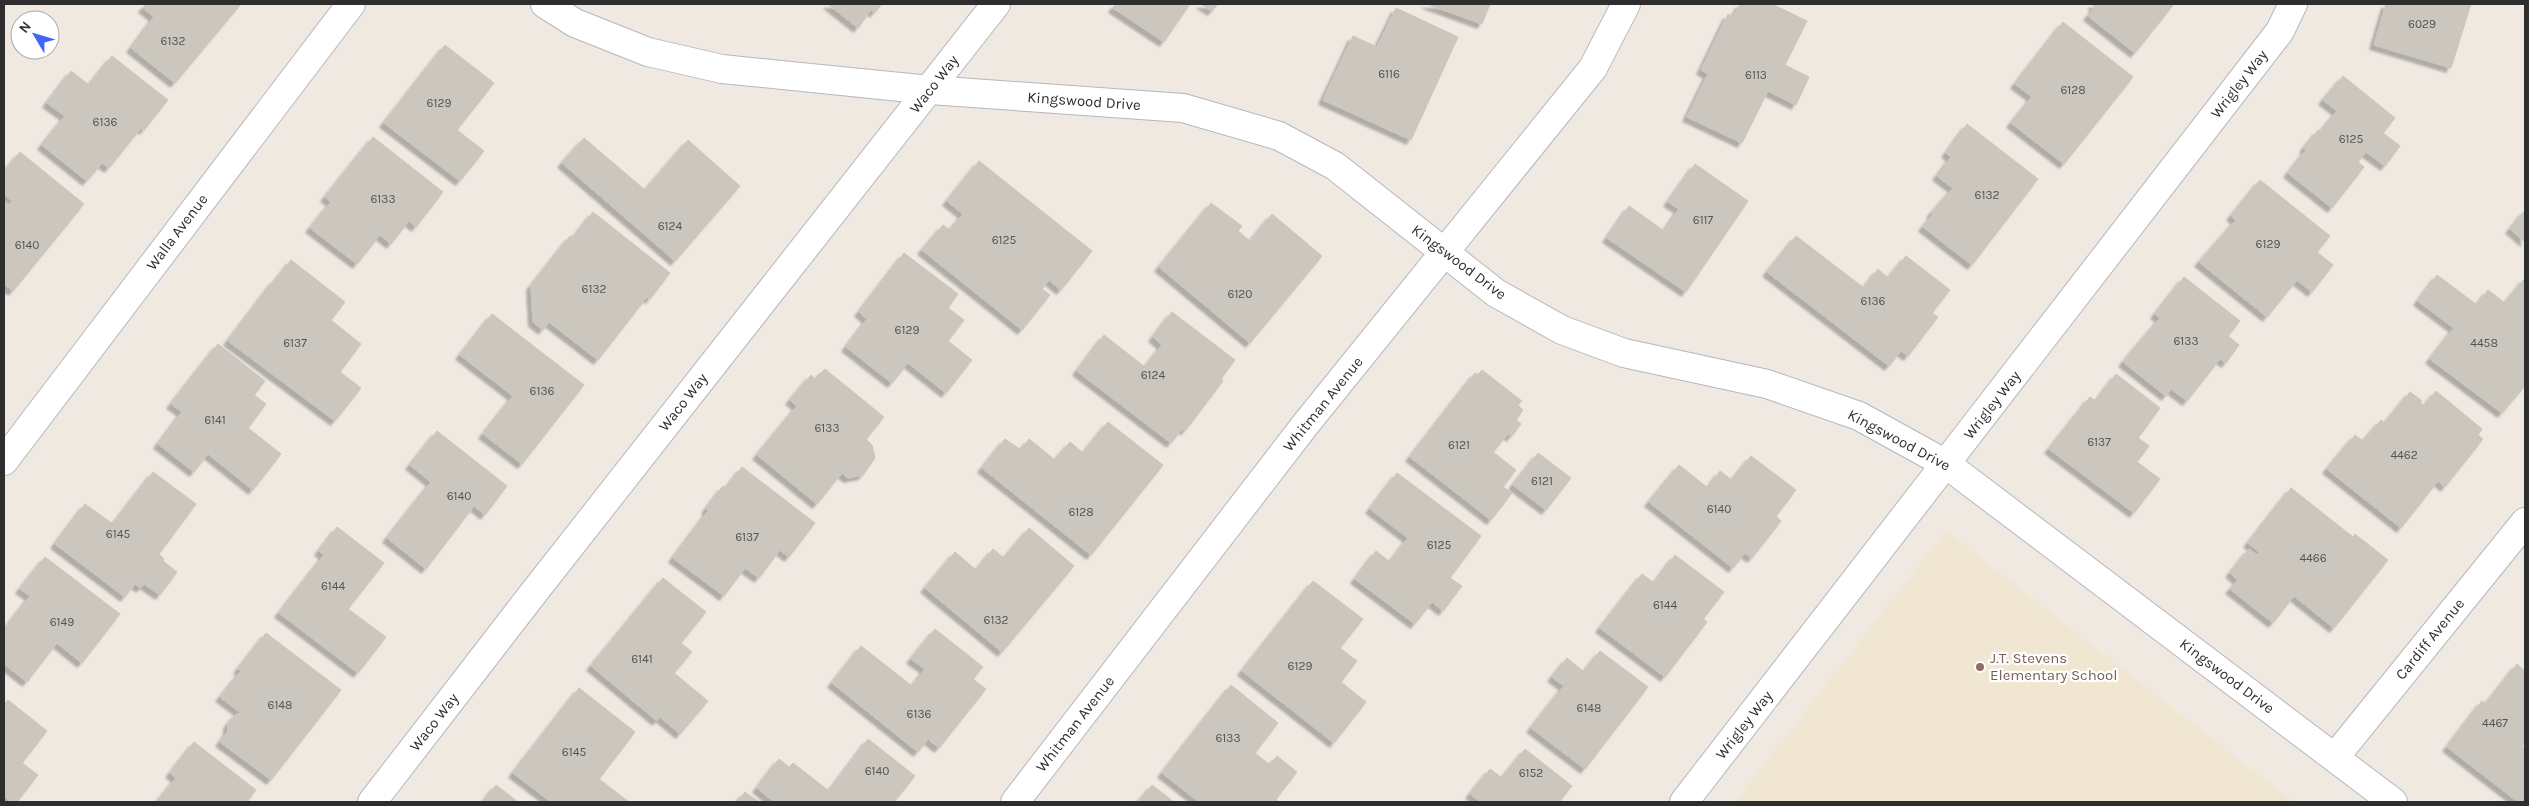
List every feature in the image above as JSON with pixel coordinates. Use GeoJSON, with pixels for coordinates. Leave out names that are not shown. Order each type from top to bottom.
{"type":"FeatureCollection","features":[{"type":"Feature","properties":{"kind":"street","name":"Walla Avenue"},"geometry":{"type":"LineString","coordinates":[[4,461],[351,4]]}},
{"type":"Feature","properties":{"kind":"street","name":"Kingswood Drive"},"geometry":{"type":"LineString","coordinates":[[545,4],[576,22],[648,52],[722,69],[930,90],[1183,108],[1280,136],[1335,166],[1496,293],[1562,330],[1624,353],[1767,384],[1859,416],[1946,464],[2393,802]]}},
{"type":"Feature","properties":{"kind":"street","name":"Waco Way"},"geometry":{"type":"LineString","coordinates":[[372,802],[535,591],[996,4]]}},
{"type":"Feature","properties":{"kind":"street","name":"Whitman Avenue"},"geometry":{"type":"LineString","coordinates":[[1015,802],[1306,425],[1593,68],[1626,4]]}},
{"type":"Feature","properties":{"kind":"street","name":"Wrigley Way"},"geometry":{"type":"LineString","coordinates":[[1684,802],[2280,31],[2294,4]]}},
{"type":"Feature","properties":{"kind":"street","name":"Cardiff Avenue"},"geometry":{"type":"LineString","coordinates":[[2335,757],[2525,522]]}},
{"type":"Feature","properties":{"kind":"shaded area","name":"J.T. Stevens Elementary School"},"geometry":{"type":"Polygon","coordinates":[[[1946,531],[2293,802],[1735,802],[1946,531]]]}},
{"type":"Feature","properties":{"kind":"building"},"geometry":{"type":"Polygon","coordinates":[[[146,4],[241,4],[175,83],[131,48],[154,17],[143,8],[146,4]]]}},
{"type":"Feature","properties":{"kind":"building"},"geometry":{"type":"Polygon","coordinates":[[[828,4],[882,4],[874,13],[871,10],[858,28],[828,4]]]}},
{"type":"Feature","properties":{"kind":"building"},"geometry":{"type":"Polygon","coordinates":[[[1116,4],[1190,4],[1164,42],[1113,8],[1116,4]]]}},
{"type":"Feature","properties":{"kind":"building"},"geometry":{"type":"Polygon","coordinates":[[[1201,4],[1218,4],[1212,11],[1201,4]]]}},
{"type":"Feature","properties":{"kind":"building"},"geometry":{"type":"Polygon","coordinates":[[[1427,4],[1490,4],[1482,24],[1427,4]]]}},
{"type":"Feature","properties":{"kind":"building"},"geometry":{"type":"Polygon","coordinates":[[[1740,4],[1772,4],[1807,21],[1785,65],[1809,77],[1796,105],[1768,91],[1742,143],[1687,117],[1708,74],[1701,70],[1728,14],[1733,17],[1740,4]]]}},
{"type":"Feature","properties":{"kind":"building"},"geometry":{"type":"Polygon","coordinates":[[[2092,4],[2174,4],[2135,53],[2088,16],[2095,7],[2092,4]]]}},
{"type":"Feature","properties":{"kind":"building"},"geometry":{"type":"Polygon","coordinates":[[[2386,4],[2471,4],[2451,68],[2374,45],[2386,4]]]}},
{"type":"Feature","properties":{"kind":"building"},"geometry":{"type":"Polygon","coordinates":[[[1396,8],[1458,37],[1411,140],[1323,100],[1353,36],[1377,47],[1396,8]]]}},
{"type":"Feature","properties":{"kind":"building"},"geometry":{"type":"Polygon","coordinates":[[[2063,22],[2133,77],[2064,164],[2011,123],[2032,97],[2015,84],[2063,22]]]}},
{"type":"Feature","properties":{"kind":"building"},"geometry":{"type":"Polygon","coordinates":[[[445,45],[494,83],[457,130],[484,151],[460,181],[384,123],[445,45]]]}},
{"type":"Feature","properties":{"kind":"building"},"geometry":{"type":"Polygon","coordinates":[[[112,56],[168,100],[144,130],[141,128],[109,168],[102,163],[87,181],[42,145],[65,116],[47,103],[71,71],[89,85],[112,56]]]}},
{"type":"Feature","properties":{"kind":"building"},"geometry":{"type":"Polygon","coordinates":[[[2343,76],[2395,118],[2383,133],[2400,146],[2385,166],[2366,152],[2358,162],[2364,167],[2332,208],[2288,173],[2306,150],[2304,148],[2318,130],[2320,132],[2337,111],[2323,100],[2343,76]]]}},
{"type":"Feature","properties":{"kind":"building"},"geometry":{"type":"Polygon","coordinates":[[[1967,124],[2038,179],[1972,265],[1923,227],[1933,214],[1931,213],[1953,188],[1937,176],[1951,157],[1946,153],[1967,124]]]}},
{"type":"Feature","properties":{"kind":"building"},"geometry":{"type":"Polygon","coordinates":[[[373,137],[443,192],[416,227],[409,221],[391,244],[380,235],[357,264],[310,228],[331,202],[325,197],[373,137]]]}},
{"type":"Feature","properties":{"kind":"building"},"geometry":{"type":"Polygon","coordinates":[[[584,138],[645,190],[688,140],[740,186],[675,261],[562,163],[584,138]]]}},
{"type":"Feature","properties":{"kind":"building"},"geometry":{"type":"Polygon","coordinates":[[[20,152],[84,204],[13,291],[4,284],[4,201],[9,205],[12,201],[4,194],[4,172],[20,152]]]}},
{"type":"Feature","properties":{"kind":"building"},"geometry":{"type":"Polygon","coordinates":[[[979,161],[1092,251],[1061,290],[1049,280],[1042,289],[1050,295],[1022,330],[922,250],[943,225],[950,230],[963,214],[947,201],[979,161]]]}},
{"type":"Feature","properties":{"kind":"building"},"geometry":{"type":"Polygon","coordinates":[[[1695,164],[1748,201],[1686,292],[1607,238],[1629,206],[1664,231],[1679,209],[1668,202],[1695,164]]]}},
{"type":"Feature","properties":{"kind":"building"},"geometry":{"type":"Polygon","coordinates":[[[2260,180],[2330,236],[2317,252],[2333,265],[2312,292],[2297,280],[2267,317],[2199,262],[2236,220],[2231,216],[2260,180]]]}},
{"type":"Feature","properties":{"kind":"building"},"geometry":{"type":"Polygon","coordinates":[[[1211,203],[1242,226],[1238,231],[1250,241],[1272,214],[1322,256],[1250,343],[1159,267],[1211,203]]]}},
{"type":"Feature","properties":{"kind":"building"},"geometry":{"type":"Polygon","coordinates":[[[2525,210],[2525,242],[2510,229],[2525,210]]]}},
{"type":"Feature","properties":{"kind":"building"},"geometry":{"type":"Polygon","coordinates":[[[593,212],[670,273],[650,299],[647,297],[598,360],[549,322],[543,330],[533,322],[531,286],[570,236],[573,238],[593,212]]]}},
{"type":"Feature","properties":{"kind":"building"},"geometry":{"type":"Polygon","coordinates":[[[1796,236],[1864,288],[1878,269],[1888,278],[1906,256],[1950,290],[1932,313],[1938,317],[1908,356],[1901,351],[1889,366],[1767,272],[1796,236]]]}},
{"type":"Feature","properties":{"kind":"building"},"geometry":{"type":"Polygon","coordinates":[[[904,253],[958,294],[948,308],[964,320],[948,341],[972,360],[946,393],[908,363],[892,383],[846,347],[867,319],[859,312],[904,253]]]}},
{"type":"Feature","properties":{"kind":"building"},"geometry":{"type":"Polygon","coordinates":[[[291,260],[345,302],[331,320],[361,344],[340,372],[361,388],[335,421],[228,341],[291,260]]]}},
{"type":"Feature","properties":{"kind":"building"},"geometry":{"type":"Polygon","coordinates":[[[2437,275],[2477,305],[2488,290],[2505,303],[2525,278],[2525,386],[2502,413],[2430,359],[2454,328],[2418,301],[2437,275]]]}},
{"type":"Feature","properties":{"kind":"building"},"geometry":{"type":"Polygon","coordinates":[[[2184,277],[2240,321],[2228,336],[2239,345],[2226,363],[2220,359],[2187,401],[2171,389],[2166,396],[2123,362],[2160,318],[2155,314],[2184,277]]]}},
{"type":"Feature","properties":{"kind":"building"},"geometry":{"type":"Polygon","coordinates":[[[1172,312],[1235,360],[1221,379],[1223,381],[1185,431],[1183,428],[1171,443],[1077,371],[1104,335],[1145,367],[1162,345],[1153,337],[1172,312]]]}},
{"type":"Feature","properties":{"kind":"building"},"geometry":{"type":"Polygon","coordinates":[[[492,314],[584,385],[522,464],[483,434],[513,396],[460,355],[492,314]]]}},
{"type":"Feature","properties":{"kind":"building"},"geometry":{"type":"Polygon","coordinates":[[[218,344],[265,381],[254,395],[266,404],[248,428],[281,454],[253,490],[208,454],[194,472],[158,444],[182,412],[171,404],[218,344]]]}},
{"type":"Feature","properties":{"kind":"building"},"geometry":{"type":"Polygon","coordinates":[[[825,369],[884,417],[866,439],[872,445],[875,458],[863,475],[848,478],[842,473],[817,504],[757,455],[797,406],[790,400],[811,375],[815,379],[825,369]]]}},
{"type":"Feature","properties":{"kind":"building"},"geometry":{"type":"Polygon","coordinates":[[[1482,370],[1522,401],[1518,405],[1523,410],[1516,420],[1521,424],[1511,437],[1508,434],[1493,452],[1516,470],[1503,487],[1512,493],[1491,520],[1410,457],[1475,373],[1478,375],[1482,370]]]}},
{"type":"Feature","properties":{"kind":"building"},"geometry":{"type":"Polygon","coordinates":[[[2116,374],[2160,408],[2138,438],[2149,446],[2137,462],[2160,479],[2134,513],[2049,449],[2090,397],[2096,401],[2116,374]]]}},
{"type":"Feature","properties":{"kind":"building"},"geometry":{"type":"Polygon","coordinates":[[[2436,391],[2482,429],[2478,435],[2483,439],[2445,487],[2438,481],[2401,528],[2327,469],[2355,435],[2363,441],[2381,420],[2385,423],[2410,392],[2422,401],[2420,403],[2424,406],[2436,391]]]}},
{"type":"Feature","properties":{"kind":"building"},"geometry":{"type":"Polygon","coordinates":[[[1108,422],[1163,465],[1091,555],[982,468],[1005,439],[1021,450],[1029,439],[1055,460],[1070,442],[1083,453],[1108,422]]]}},
{"type":"Feature","properties":{"kind":"building"},"geometry":{"type":"Polygon","coordinates":[[[437,431],[507,486],[485,515],[474,506],[426,569],[387,538],[431,482],[410,465],[437,431]]]}},
{"type":"Feature","properties":{"kind":"building"},"geometry":{"type":"Polygon","coordinates":[[[1538,453],[1571,478],[1546,510],[1513,485],[1538,453]]]}},
{"type":"Feature","properties":{"kind":"building"},"geometry":{"type":"Polygon","coordinates":[[[1751,456],[1796,490],[1776,516],[1781,521],[1752,558],[1745,553],[1733,568],[1649,502],[1679,465],[1708,488],[1720,471],[1732,480],[1751,456]]]}},
{"type":"Feature","properties":{"kind":"building"},"geometry":{"type":"Polygon","coordinates":[[[742,467],[815,523],[789,557],[780,550],[759,578],[745,568],[724,596],[673,558],[708,511],[706,509],[723,486],[726,488],[742,467]]]}},
{"type":"Feature","properties":{"kind":"building"},"geometry":{"type":"Polygon","coordinates":[[[153,472],[196,504],[159,554],[164,559],[163,561],[177,572],[160,595],[144,584],[141,588],[135,584],[125,597],[55,544],[85,504],[113,524],[153,472]]]}},
{"type":"Feature","properties":{"kind":"building"},"geometry":{"type":"Polygon","coordinates":[[[1397,473],[1481,536],[1450,578],[1462,586],[1443,611],[1432,602],[1415,624],[1355,579],[1376,551],[1390,562],[1408,538],[1370,509],[1397,473]]]}},
{"type":"Feature","properties":{"kind":"building"},"geometry":{"type":"Polygon","coordinates":[[[2291,488],[2353,537],[2355,534],[2388,560],[2334,628],[2294,596],[2273,623],[2230,589],[2238,580],[2230,573],[2249,549],[2257,555],[2259,552],[2248,543],[2291,488]]]}},
{"type":"Feature","properties":{"kind":"building"},"geometry":{"type":"Polygon","coordinates":[[[337,527],[384,563],[348,609],[386,637],[358,673],[279,613],[324,555],[319,551],[337,527]]]}},
{"type":"Feature","properties":{"kind":"building"},"geometry":{"type":"Polygon","coordinates":[[[1029,528],[1074,566],[1002,652],[925,588],[955,552],[976,570],[993,549],[1004,558],[1029,528]]]}},
{"type":"Feature","properties":{"kind":"building"},"geometry":{"type":"Polygon","coordinates":[[[1675,555],[1724,592],[1703,619],[1707,622],[1665,677],[1600,628],[1642,574],[1654,583],[1675,555]]]}},
{"type":"Feature","properties":{"kind":"building"},"geometry":{"type":"Polygon","coordinates":[[[45,557],[120,614],[82,663],[57,643],[27,682],[4,664],[4,630],[30,596],[20,589],[45,557]]]}},
{"type":"Feature","properties":{"kind":"building"},"geometry":{"type":"Polygon","coordinates":[[[663,578],[706,612],[681,643],[692,652],[674,673],[708,701],[680,734],[660,717],[657,721],[591,666],[663,578]]]}},
{"type":"Feature","properties":{"kind":"building"},"geometry":{"type":"Polygon","coordinates":[[[1313,581],[1363,619],[1340,648],[1357,661],[1341,682],[1366,702],[1334,743],[1242,671],[1313,581]]]}},
{"type":"Feature","properties":{"kind":"building"},"geometry":{"type":"Polygon","coordinates":[[[935,629],[983,667],[973,679],[986,689],[939,748],[928,739],[918,752],[832,683],[861,646],[912,686],[925,669],[911,659],[935,629]]]}},
{"type":"Feature","properties":{"kind":"building"},"geometry":{"type":"Polygon","coordinates":[[[266,633],[341,690],[271,780],[220,742],[228,731],[228,724],[236,714],[241,713],[220,697],[241,671],[238,669],[266,633]]]}},
{"type":"Feature","properties":{"kind":"building"},"geometry":{"type":"Polygon","coordinates":[[[1600,651],[1648,687],[1585,769],[1531,728],[1564,686],[1552,677],[1567,658],[1584,672],[1600,651]]]}},
{"type":"Feature","properties":{"kind":"building"},"geometry":{"type":"Polygon","coordinates":[[[2517,664],[2525,671],[2525,743],[2522,747],[2525,749],[2525,802],[2518,802],[2447,747],[2482,701],[2486,704],[2517,664]]]}},
{"type":"Feature","properties":{"kind":"building"},"geometry":{"type":"Polygon","coordinates":[[[1231,685],[1278,723],[1255,753],[1270,765],[1277,756],[1297,772],[1276,799],[1279,802],[1199,802],[1162,773],[1231,685]]]}},
{"type":"Feature","properties":{"kind":"building"},"geometry":{"type":"Polygon","coordinates":[[[579,688],[635,732],[599,779],[629,802],[551,802],[513,773],[579,688]]]}},
{"type":"Feature","properties":{"kind":"building"},"geometry":{"type":"Polygon","coordinates":[[[8,700],[47,731],[22,763],[38,775],[17,802],[11,802],[4,796],[4,704],[8,700]]]}},
{"type":"Feature","properties":{"kind":"building"},"geometry":{"type":"Polygon","coordinates":[[[868,739],[915,776],[894,802],[774,802],[757,788],[779,759],[789,767],[793,763],[829,791],[868,739]]]}},
{"type":"Feature","properties":{"kind":"building"},"geometry":{"type":"Polygon","coordinates":[[[194,742],[256,790],[247,802],[157,802],[176,778],[170,773],[194,742]]]}},
{"type":"Feature","properties":{"kind":"building"},"geometry":{"type":"Polygon","coordinates":[[[1525,749],[1572,786],[1559,802],[1481,802],[1470,794],[1490,769],[1502,778],[1525,749]]]}},
{"type":"Feature","properties":{"kind":"building"},"geometry":{"type":"Polygon","coordinates":[[[496,785],[518,802],[483,802],[496,785]]]}},
{"type":"Feature","properties":{"kind":"building"},"geometry":{"type":"Polygon","coordinates":[[[1152,785],[1174,802],[1138,802],[1152,785]]]}},
{"type":"Feature","properties":{"kind":"building"},"geometry":{"type":"Polygon","coordinates":[[[745,792],[759,802],[737,802],[745,792]]]}},
{"type":"Feature","properties":{"kind":"place","name":"J.T. Stevens Elementary School"},"geometry":{"type":"Point","coordinates":[1980,667]}}]}
